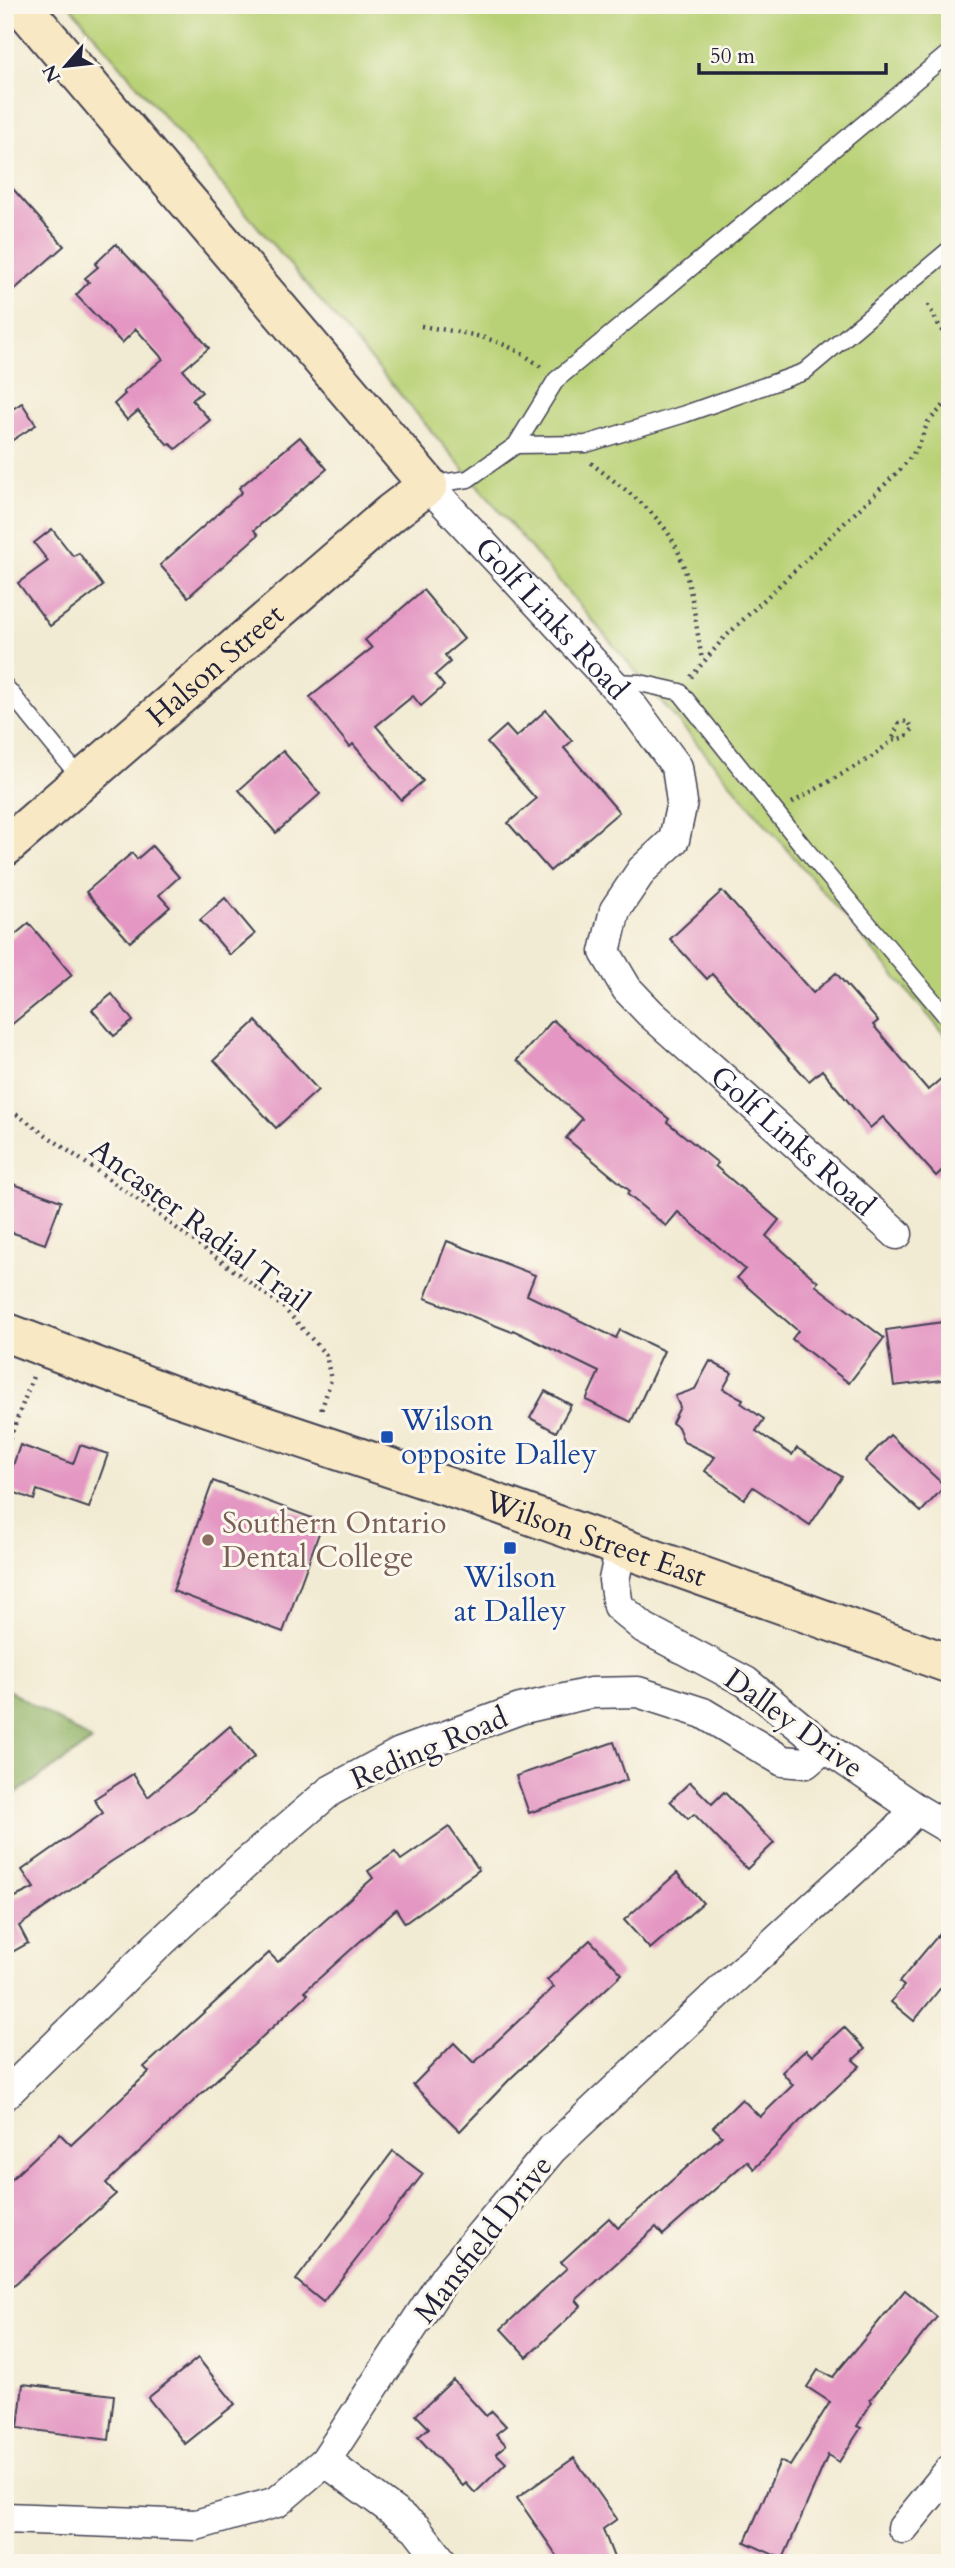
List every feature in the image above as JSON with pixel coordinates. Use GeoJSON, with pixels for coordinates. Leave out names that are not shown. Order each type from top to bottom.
{"type":"FeatureCollection","features":[{"type":"Feature","properties":{"kind":"main road","name":"Golf Links Road"},"geometry":{"type":"LineString","coordinates":[[21,5],[428,485]]}},
{"type":"Feature","properties":{"kind":"main road","name":"Halson Street"},"geometry":{"type":"LineString","coordinates":[[5,847],[381,522],[428,485]]}},
{"type":"Feature","properties":{"kind":"main road","name":"Wilson Street East"},"geometry":{"type":"LineString","coordinates":[[5,1332],[172,1395],[621,1547],[950,1664]]}},
{"type":"Feature","properties":{"kind":"street","name":"Golf Links Road"},"geometry":{"type":"LineString","coordinates":[[428,485],[626,698],[677,767],[682,802],[674,840],[642,870],[615,910],[605,953],[627,989],[650,1013],[897,1234]]}},
{"type":"Feature","properties":{"kind":"street","name":"Dalley Drive"},"geometry":{"type":"LineString","coordinates":[[621,1547],[614,1580],[618,1606],[644,1628],[746,1682],[825,1747],[950,1829]]}},
{"type":"Feature","properties":{"kind":"street","name":"Reding Road"},"geometry":{"type":"LineString","coordinates":[[5,2095],[244,1864],[330,1791],[400,1754],[520,1709],[590,1693],[638,1692],[703,1713],[783,1761],[806,1763],[825,1747]]}},
{"type":"Feature","properties":{"kind":"street","name":"Mansfield Drive"},"geometry":{"type":"LineString","coordinates":[[5,2518],[196,2525],[277,2502],[325,2461],[446,2277],[552,2149],[895,1832],[916,1809]]}},
{"type":"Feature","properties":{"kind":"street"},"geometry":{"type":"LineString","coordinates":[[325,2461],[415,2528],[443,2563]]}},
{"type":"Feature","properties":{"kind":"street"},"geometry":{"type":"LineString","coordinates":[[904,2528],[950,2470]]}},
{"type":"Feature","properties":{"kind":"lane"},"geometry":{"type":"LineString","coordinates":[[428,485],[468,479],[516,445],[556,380],[950,52]]}},
{"type":"Feature","properties":{"kind":"lane"},"geometry":{"type":"LineString","coordinates":[[516,445],[586,444],[685,414],[804,372],[950,249]]}},
{"type":"Feature","properties":{"kind":"lane"},"geometry":{"type":"LineString","coordinates":[[611,682],[640,683],[680,692],[950,1021]]}},
{"type":"Feature","properties":{"kind":"lane"},"geometry":{"type":"LineString","coordinates":[[5,686],[82,780]]}},
{"type":"Feature","properties":{"kind":"path"},"geometry":{"type":"LineString","coordinates":[[928,305],[950,346]]}},
{"type":"Feature","properties":{"kind":"path"},"geometry":{"type":"LineString","coordinates":[[421,326],[495,340],[522,352],[556,380]]}},
{"type":"Feature","properties":{"kind":"path"},"geometry":{"type":"LineString","coordinates":[[680,692],[703,660],[900,470],[917,449],[928,422],[950,399]]}},
{"type":"Feature","properties":{"kind":"path"},"geometry":{"type":"LineString","coordinates":[[569,444],[656,518],[670,536],[680,557],[703,660]]}},
{"type":"Feature","properties":{"kind":"path"},"geometry":{"type":"LineString","coordinates":[[776,812],[870,758],[892,741],[905,737],[913,729],[908,720],[899,723],[892,741]]}},
{"type":"Feature","properties":{"kind":"path","name":"Ancaster Radial Trail"},"geometry":{"type":"LineString","coordinates":[[5,1106],[283,1307],[326,1355],[331,1380],[312,1442]]}},
{"type":"Feature","properties":{"kind":"path"},"geometry":{"type":"LineString","coordinates":[[5,1451],[44,1347]]}},
{"type":"Feature","properties":{"kind":"green space"},"geometry":{"type":"Polygon","coordinates":[[[69,5],[950,5],[950,1041],[69,5]]]}},
{"type":"Feature","properties":{"kind":"green space"},"geometry":{"type":"Polygon","coordinates":[[[5,1688],[92,1741],[5,1801],[5,1688]]]}},
{"type":"Feature","properties":{"kind":"building"},"geometry":{"type":"Polygon","coordinates":[[[5,180],[64,246],[15,289],[5,278],[5,180]]]}},
{"type":"Feature","properties":{"kind":"building"},"geometry":{"type":"Polygon","coordinates":[[[116,244],[209,348],[183,370],[202,392],[192,400],[210,420],[176,449],[168,445],[138,411],[127,420],[114,404],[125,394],[123,392],[163,359],[136,329],[122,343],[76,295],[89,282],[85,278],[98,267],[95,264],[116,244]]]}},
{"type":"Feature","properties":{"kind":"building"},"geometry":{"type":"Polygon","coordinates":[[[22,403],[36,425],[5,445],[5,414],[22,403]]]}},
{"type":"Feature","properties":{"kind":"building"},"geometry":{"type":"Polygon","coordinates":[[[300,437],[327,469],[254,530],[258,535],[188,597],[160,565],[242,492],[239,488],[300,437]]]}},
{"type":"Feature","properties":{"kind":"building"},"geometry":{"type":"Polygon","coordinates":[[[52,529],[73,556],[79,553],[103,586],[50,626],[18,583],[48,561],[34,543],[52,529]]]}},
{"type":"Feature","properties":{"kind":"building"},"geometry":{"type":"Polygon","coordinates":[[[423,590],[464,639],[445,655],[450,662],[435,675],[444,686],[421,706],[413,696],[376,726],[423,781],[401,800],[353,744],[350,747],[310,697],[372,648],[365,640],[423,590]]]}},
{"type":"Feature","properties":{"kind":"building"},"geometry":{"type":"Polygon","coordinates":[[[546,710],[572,741],[564,748],[619,812],[550,871],[508,823],[536,799],[487,743],[506,726],[516,737],[546,710]]]}},
{"type":"Feature","properties":{"kind":"building"},"geometry":{"type":"Polygon","coordinates":[[[283,751],[320,794],[276,833],[239,790],[283,751]]]}},
{"type":"Feature","properties":{"kind":"building"},"geometry":{"type":"Polygon","coordinates":[[[152,846],[179,877],[159,895],[170,907],[130,942],[86,892],[132,853],[137,859],[152,846]]]}},
{"type":"Feature","properties":{"kind":"building"},"geometry":{"type":"Polygon","coordinates":[[[722,891],[813,993],[836,973],[878,1021],[873,1025],[928,1090],[950,1071],[950,1163],[936,1176],[883,1117],[870,1128],[822,1070],[809,1081],[712,974],[707,979],[670,939],[722,891]]]}},
{"type":"Feature","properties":{"kind":"building"},"geometry":{"type":"Polygon","coordinates":[[[225,898],[255,934],[230,955],[200,920],[225,898]]]}},
{"type":"Feature","properties":{"kind":"building"},"geometry":{"type":"Polygon","coordinates":[[[29,923],[72,975],[5,1030],[5,943],[29,923]]]}},
{"type":"Feature","properties":{"kind":"building"},"geometry":{"type":"Polygon","coordinates":[[[112,994],[133,1021],[114,1036],[92,1010],[112,994]]]}},
{"type":"Feature","properties":{"kind":"building"},"geometry":{"type":"Polygon","coordinates":[[[553,1020],[669,1119],[667,1122],[718,1163],[715,1166],[779,1220],[766,1236],[818,1282],[815,1285],[884,1338],[849,1383],[792,1339],[798,1331],[737,1278],[745,1269],[678,1212],[666,1226],[627,1194],[630,1191],[566,1138],[582,1119],[517,1060],[553,1020]]]}},
{"type":"Feature","properties":{"kind":"building"},"geometry":{"type":"Polygon","coordinates":[[[256,1021],[318,1090],[276,1128],[214,1060],[256,1021]]]}},
{"type":"Feature","properties":{"kind":"building"},"geometry":{"type":"Polygon","coordinates":[[[5,1181],[61,1201],[45,1244],[5,1230],[5,1181]]]}},
{"type":"Feature","properties":{"kind":"building"},"geometry":{"type":"Polygon","coordinates":[[[447,1241],[535,1275],[527,1295],[616,1338],[620,1330],[664,1351],[631,1422],[586,1400],[599,1372],[513,1330],[512,1332],[425,1298],[447,1241]]]}},
{"type":"Feature","properties":{"kind":"building"},"geometry":{"type":"Polygon","coordinates":[[[950,1321],[950,1379],[894,1386],[886,1330],[950,1321]]]}},
{"type":"Feature","properties":{"kind":"building"},"geometry":{"type":"Polygon","coordinates":[[[710,1361],[732,1373],[723,1389],[743,1399],[741,1403],[764,1419],[756,1431],[792,1455],[797,1448],[842,1477],[810,1525],[753,1487],[744,1499],[705,1471],[715,1457],[684,1442],[678,1427],[672,1423],[680,1407],[675,1396],[695,1389],[710,1361]]]}},
{"type":"Feature","properties":{"kind":"building"},"geometry":{"type":"Polygon","coordinates":[[[545,1391],[571,1405],[556,1432],[530,1418],[545,1391]]]}},
{"type":"Feature","properties":{"kind":"building"},"geometry":{"type":"Polygon","coordinates":[[[890,1435],[945,1486],[921,1512],[865,1461],[890,1435]]]}},
{"type":"Feature","properties":{"kind":"building"},"geometry":{"type":"Polygon","coordinates":[[[20,1445],[73,1464],[80,1445],[108,1454],[89,1508],[37,1490],[34,1500],[5,1489],[20,1445]]]}},
{"type":"Feature","properties":{"kind":"building"},"geometry":{"type":"Polygon","coordinates":[[[213,1481],[323,1522],[283,1632],[173,1591],[213,1481]]]}},
{"type":"Feature","properties":{"kind":"building"},"geometry":{"type":"Polygon","coordinates":[[[230,1726],[255,1756],[193,1810],[112,1861],[19,1926],[28,1943],[5,1956],[5,1902],[34,1888],[22,1870],[103,1813],[94,1799],[133,1774],[148,1797],[230,1726]]]}},
{"type":"Feature","properties":{"kind":"building"},"geometry":{"type":"Polygon","coordinates":[[[614,1742],[627,1780],[529,1813],[516,1776],[614,1742]]]}},
{"type":"Feature","properties":{"kind":"building"},"geometry":{"type":"Polygon","coordinates":[[[690,1782],[712,1804],[724,1792],[774,1843],[747,1869],[694,1814],[688,1819],[670,1801],[690,1782]]]}},
{"type":"Feature","properties":{"kind":"building"},"geometry":{"type":"Polygon","coordinates":[[[449,1827],[479,1870],[405,1923],[396,1909],[305,1991],[308,1994],[106,2183],[116,2194],[5,2293],[5,2185],[60,2134],[71,2145],[149,2072],[144,2067],[269,1953],[278,1962],[373,1878],[368,1871],[395,1852],[401,1860],[449,1827]]]}},
{"type":"Feature","properties":{"kind":"building"},"geometry":{"type":"Polygon","coordinates":[[[677,1873],[703,1903],[650,1949],[624,1920],[677,1873]]]}},
{"type":"Feature","properties":{"kind":"building"},"geometry":{"type":"Polygon","coordinates":[[[950,1921],[950,1976],[914,2021],[891,2002],[904,1986],[899,1982],[950,1921]]]}},
{"type":"Feature","properties":{"kind":"building"},"geometry":{"type":"Polygon","coordinates":[[[590,1940],[622,1974],[511,2078],[460,2131],[413,2085],[454,2043],[474,2063],[554,1987],[547,1980],[590,1940]]]}},
{"type":"Feature","properties":{"kind":"building"},"geometry":{"type":"Polygon","coordinates":[[[844,2027],[865,2049],[853,2060],[860,2066],[801,2120],[754,2169],[747,2161],[663,2235],[656,2227],[576,2300],[581,2306],[527,2357],[501,2329],[567,2268],[561,2262],[609,2218],[618,2228],[722,2136],[713,2127],[742,2099],[760,2117],[793,2085],[782,2072],[806,2050],[812,2056],[844,2027]]]}},
{"type":"Feature","properties":{"kind":"building"},"geometry":{"type":"Polygon","coordinates":[[[393,2151],[423,2174],[323,2302],[296,2280],[393,2151]]]}},
{"type":"Feature","properties":{"kind":"building"},"geometry":{"type":"Polygon","coordinates":[[[905,2290],[937,2317],[870,2400],[872,2402],[857,2426],[861,2428],[839,2462],[828,2455],[783,2559],[745,2542],[780,2461],[790,2466],[830,2402],[807,2387],[818,2370],[833,2377],[905,2290]]]}},
{"type":"Feature","properties":{"kind":"building"},"geometry":{"type":"Polygon","coordinates":[[[198,2358],[235,2404],[185,2444],[148,2398],[198,2358]]]}},
{"type":"Feature","properties":{"kind":"building"},"geometry":{"type":"Polygon","coordinates":[[[453,2380],[486,2416],[492,2411],[506,2426],[496,2434],[506,2445],[496,2453],[506,2463],[475,2493],[466,2483],[463,2486],[418,2437],[429,2428],[416,2415],[453,2380]]]}},
{"type":"Feature","properties":{"kind":"building"},"geometry":{"type":"Polygon","coordinates":[[[23,2384],[114,2395],[109,2440],[18,2428],[23,2384]]]}},
{"type":"Feature","properties":{"kind":"building"},"geometry":{"type":"Polygon","coordinates":[[[574,2458],[617,2519],[603,2529],[616,2563],[562,2563],[517,2498],[574,2458]]]}},
{"type":"Feature","properties":{"kind":"place","name":"Wilson opposite Dalley"},"geometry":{"type":"Point","coordinates":[387,1437]}},
{"type":"Feature","properties":{"kind":"place","name":"Southern Ontario Dental College"},"geometry":{"type":"Point","coordinates":[208,1540]}},
{"type":"Feature","properties":{"kind":"place","name":"Wilson at Dalley"},"geometry":{"type":"Point","coordinates":[510,1548]}}]}
